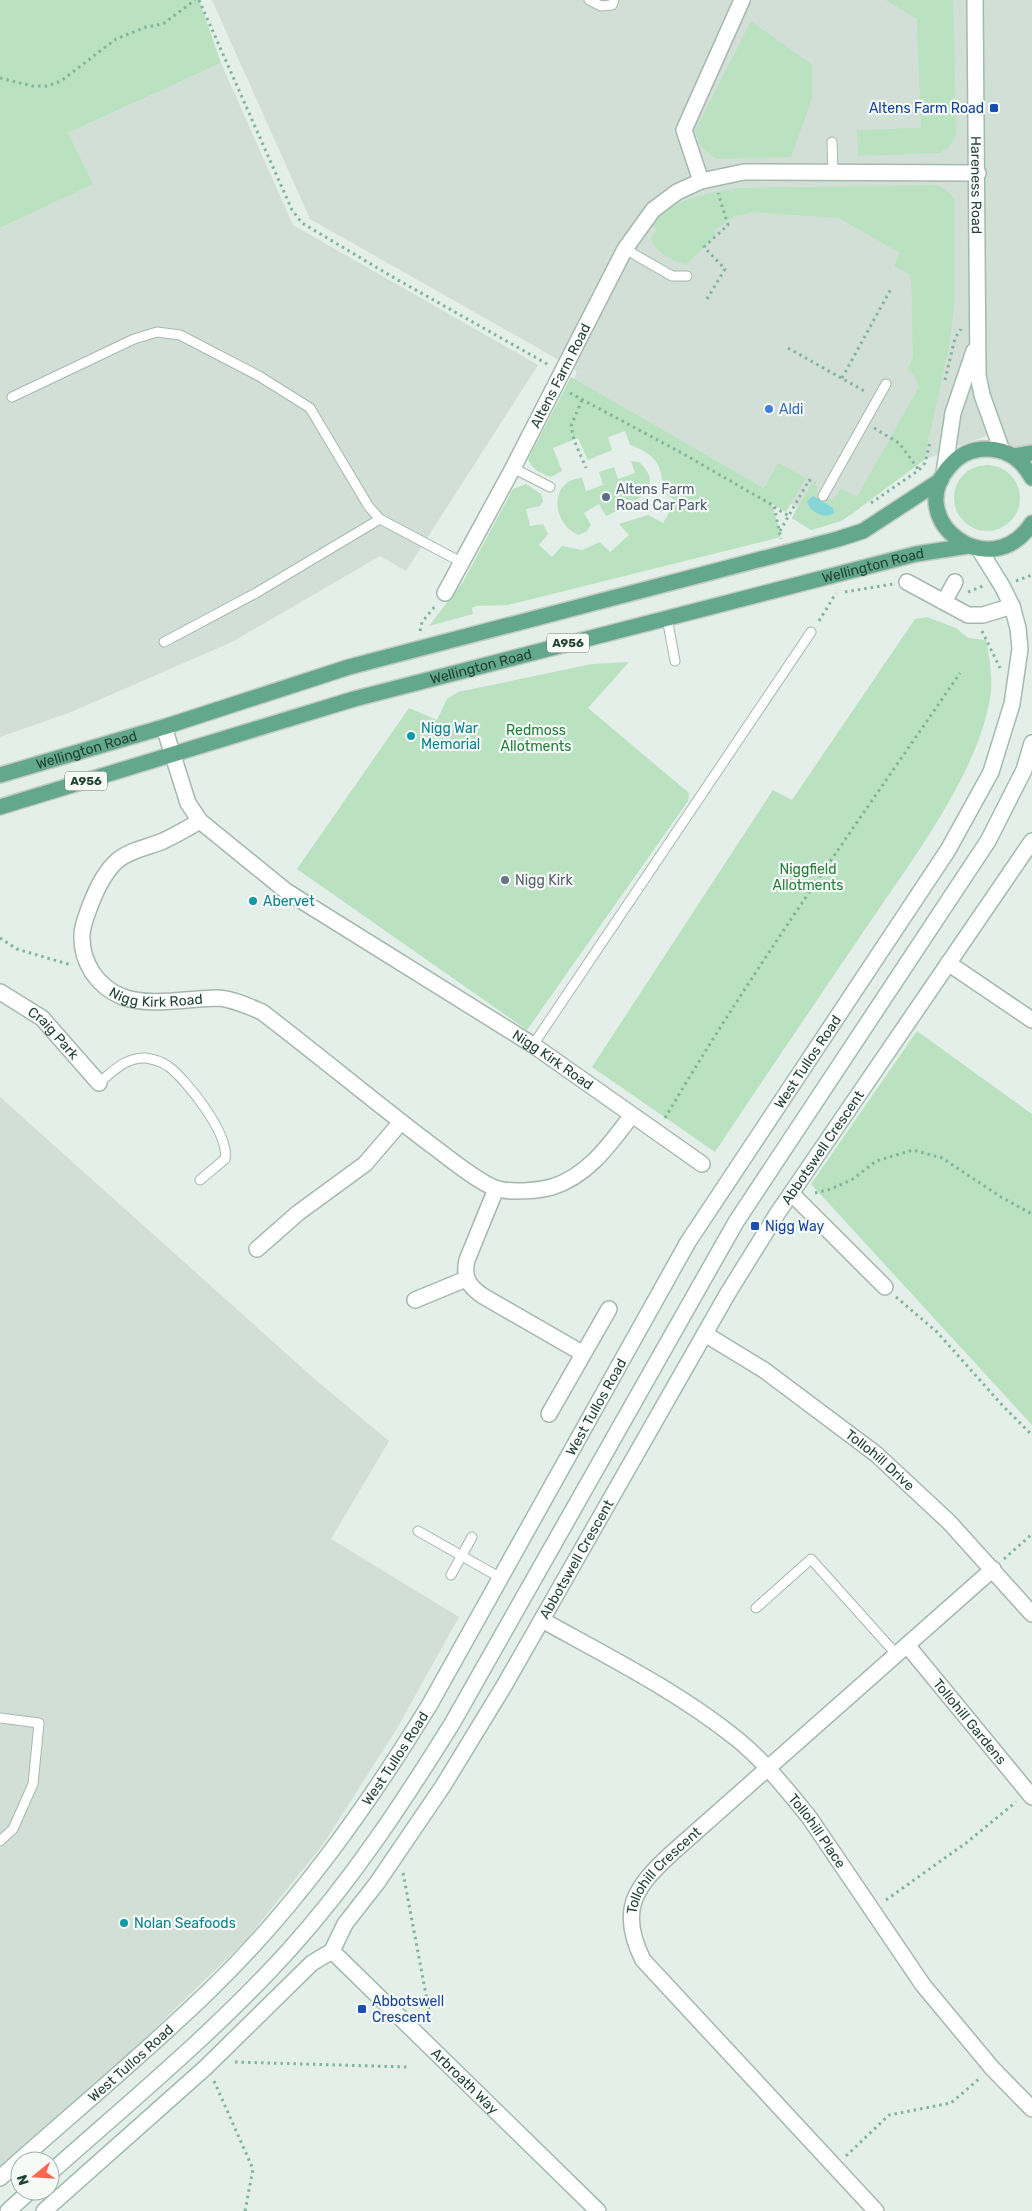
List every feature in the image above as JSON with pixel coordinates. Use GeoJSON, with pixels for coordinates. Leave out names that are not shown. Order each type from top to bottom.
{"type":"FeatureCollection","features":[{"type":"Feature","properties":{"kind":"main road","name":"A956"},"geometry":{"type":"LineString","coordinates":[[942,476],[955,460],[969,452],[984,449],[1008,453],[1032,453]]}},
{"type":"Feature","properties":{"kind":"main road"},"geometry":{"type":"LineString","coordinates":[[1008,453],[1027,468],[1032,478]]}},
{"type":"Feature","properties":{"kind":"main road"},"geometry":{"type":"LineString","coordinates":[[942,476],[937,492],[937,506],[940,518],[947,530],[956,539],[974,548]]}},
{"type":"Feature","properties":{"kind":"main road","name":"Wellington Road"},"geometry":{"type":"LineString","coordinates":[[0,775],[164,727],[321,676],[416,649],[783,547],[864,531],[942,476]]}},
{"type":"Feature","properties":{"kind":"main road","name":"A956"},"geometry":{"type":"LineString","coordinates":[[974,548],[994,549],[1009,545],[1022,536],[1032,524]]}},
{"type":"Feature","properties":{"kind":"main road","name":"Wellington Road"},"geometry":{"type":"LineString","coordinates":[[0,808],[354,699],[916,554],[974,548]]}},
{"type":"Feature","properties":{"kind":"street"},"geometry":{"type":"LineString","coordinates":[[707,179],[684,130],[742,0]]}},
{"type":"Feature","properties":{"kind":"street","name":"Hareness Road"},"geometry":{"type":"LineString","coordinates":[[975,0],[978,173],[978,375],[982,395],[1008,453]]}},
{"type":"Feature","properties":{"kind":"street","name":"Altens Farm Road"},"geometry":{"type":"LineString","coordinates":[[446,593],[461,562],[514,468],[624,249],[634,233],[653,210],[677,192],[707,179],[744,172],[978,173]]}},
{"type":"Feature","properties":{"kind":"street","name":"Hareness Road"},"geometry":{"type":"LineString","coordinates":[[942,476],[953,414],[978,340]]}},
{"type":"Feature","properties":{"kind":"street","name":"West Tullos Road"},"geometry":{"type":"LineString","coordinates":[[0,2178],[209,1991],[271,1925],[329,1855],[396,1759],[430,1704],[499,1577],[688,1242],[859,985],[973,807],[991,772],[1026,651],[1012,606],[1002,586],[974,548]]}},
{"type":"Feature","properties":{"kind":"street"},"geometry":{"type":"LineString","coordinates":[[907,582],[968,615],[976,617],[1012,606]]}},
{"type":"Feature","properties":{"kind":"street"},"geometry":{"type":"LineString","coordinates":[[944,602],[955,582]]}},
{"type":"Feature","properties":{"kind":"street","name":"Nigg Kirk Road"},"geometry":{"type":"LineString","coordinates":[[164,727],[188,803],[200,821],[286,891],[533,1044],[702,1164]]}},
{"type":"Feature","properties":{"kind":"street"},"geometry":{"type":"LineString","coordinates":[[60,2164],[225,2017],[277,1962],[349,1877],[404,1801],[453,1722],[736,1222],[988,841],[1024,770],[1032,743]]}},
{"type":"Feature","properties":{"kind":"street","name":"Nigg Kirk Road"},"geometry":{"type":"LineString","coordinates":[[200,821],[163,841],[123,857],[117,861],[104,877],[94,894],[81,933],[83,950],[90,970],[97,979],[109,990],[125,998],[144,1000],[220,998],[262,1012],[401,1122],[496,1189]]}},
{"type":"Feature","properties":{"kind":"street","name":"Abbotswell Crescent"},"geometry":{"type":"LineString","coordinates":[[332,1951],[344,1924],[399,1851],[443,1786],[542,1620],[728,1293],[793,1191],[1032,841]]}},
{"type":"Feature","properties":{"kind":"street"},"geometry":{"type":"LineString","coordinates":[[948,963],[1032,1020]]}},
{"type":"Feature","properties":{"kind":"street","name":"Craig Park"},"geometry":{"type":"LineString","coordinates":[[0,992],[42,1018],[99,1083]]}},
{"type":"Feature","properties":{"kind":"street"},"geometry":{"type":"LineString","coordinates":[[582,1353],[472,1289],[466,1279],[464,1270],[496,1189],[529,1191],[551,1188],[568,1181],[599,1157],[632,1115]]}},
{"type":"Feature","properties":{"kind":"street"},"geometry":{"type":"LineString","coordinates":[[257,1249],[298,1213],[365,1164],[401,1122]]}},
{"type":"Feature","properties":{"kind":"street"},"geometry":{"type":"LineString","coordinates":[[793,1191],[885,1287]]}},
{"type":"Feature","properties":{"kind":"street"},"geometry":{"type":"LineString","coordinates":[[415,1300],[466,1279]]}},
{"type":"Feature","properties":{"kind":"street"},"geometry":{"type":"LineString","coordinates":[[549,1414],[582,1353],[609,1309]]}},
{"type":"Feature","properties":{"kind":"street","name":"Tollohill Drive"},"geometry":{"type":"LineString","coordinates":[[705,1334],[764,1370],[876,1454],[949,1522],[1032,1614]]}},
{"type":"Feature","properties":{"kind":"street","name":"Tollohill Crescent"},"geometry":{"type":"LineString","coordinates":[[876,2211],[643,1960],[636,1946],[632,1913],[635,1898],[647,1876],[992,1569]]}},
{"type":"Feature","properties":{"kind":"street","name":"Tollohill Place"},"geometry":{"type":"LineString","coordinates":[[542,1620],[674,1693],[738,1740],[810,1817],[923,1985],[992,2068],[1032,2109]]}},
{"type":"Feature","properties":{"kind":"street","name":"Tollohill Gardens"},"geometry":{"type":"LineString","coordinates":[[902,1650],[1030,1794]]}},
{"type":"Feature","properties":{"kind":"street"},"geometry":{"type":"LineString","coordinates":[[44,2211],[208,2065],[312,1963],[332,1951]]}},
{"type":"Feature","properties":{"kind":"street","name":"Arbroath Way"},"geometry":{"type":"LineString","coordinates":[[332,1951],[598,2211]]}},
{"type":"Feature","properties":{"kind":"street"},"geometry":{"type":"LineString","coordinates":[[8,2211],[19,2201]]}},
{"type":"Feature","properties":{"kind":"lane"},"geometry":{"type":"LineString","coordinates":[[589,0],[601,6],[612,5],[614,0]]}},
{"type":"Feature","properties":{"kind":"lane"},"geometry":{"type":"LineString","coordinates":[[832,142],[833,172]]}},
{"type":"Feature","properties":{"kind":"lane"},"geometry":{"type":"LineString","coordinates":[[624,249],[672,276],[687,276]]}},
{"type":"Feature","properties":{"kind":"lane"},"geometry":{"type":"LineString","coordinates":[[12,397],[134,339],[157,332],[180,335],[259,376],[294,396],[310,408],[369,507],[380,519],[461,562]]}},
{"type":"Feature","properties":{"kind":"lane"},"geometry":{"type":"LineString","coordinates":[[823,496],[886,384]]}},
{"type":"Feature","properties":{"kind":"lane"},"geometry":{"type":"LineString","coordinates":[[514,468],[550,487]]}},
{"type":"Feature","properties":{"kind":"lane"},"geometry":{"type":"LineString","coordinates":[[164,642],[256,593],[380,519]]}},
{"type":"Feature","properties":{"kind":"lane"},"geometry":{"type":"LineString","coordinates":[[666,618],[675,661]]}},
{"type":"Feature","properties":{"kind":"lane"},"geometry":{"type":"LineString","coordinates":[[533,1044],[811,632]]}},
{"type":"Feature","properties":{"kind":"lane"},"geometry":{"type":"LineString","coordinates":[[99,1083],[124,1062],[146,1058],[168,1066],[200,1100],[223,1140],[226,1152],[225,1159],[200,1180]]}},
{"type":"Feature","properties":{"kind":"lane"},"geometry":{"type":"LineString","coordinates":[[418,1531],[499,1577]]}},
{"type":"Feature","properties":{"kind":"lane"},"geometry":{"type":"LineString","coordinates":[[451,1575],[472,1537]]}},
{"type":"Feature","properties":{"kind":"lane"},"geometry":{"type":"LineString","coordinates":[[756,1608],[811,1559],[902,1650]]}},
{"type":"Feature","properties":{"kind":"lane"},"geometry":{"type":"LineString","coordinates":[[0,1718],[38,1723],[33,1784],[13,1829],[0,1841]]}},
{"type":"Feature","properties":{"kind":"path"},"geometry":{"type":"LineString","coordinates":[[0,78],[32,86],[46,86],[61,81],[116,39],[146,27],[163,24],[196,0]]}},
{"type":"Feature","properties":{"kind":"path"},"geometry":{"type":"LineString","coordinates":[[199,0],[292,210],[302,223],[391,276],[562,372],[565,390],[680,452],[789,516]]}},
{"type":"Feature","properties":{"kind":"path"},"geometry":{"type":"LineString","coordinates":[[707,179],[728,225],[704,247],[725,269],[707,299]]}},
{"type":"Feature","properties":{"kind":"path"},"geometry":{"type":"LineString","coordinates":[[842,378],[892,287]]}},
{"type":"Feature","properties":{"kind":"path"},"geometry":{"type":"LineString","coordinates":[[944,381],[955,338],[978,306]]}},
{"type":"Feature","properties":{"kind":"path"},"geometry":{"type":"LineString","coordinates":[[788,348],[866,392],[862,400]]}},
{"type":"Feature","properties":{"kind":"path"},"geometry":{"type":"LineString","coordinates":[[582,400],[571,426],[574,440],[586,468]]}},
{"type":"Feature","properties":{"kind":"path"},"geometry":{"type":"LineString","coordinates":[[864,423],[899,443],[919,470]]}},
{"type":"Feature","properties":{"kind":"path"},"geometry":{"type":"LineString","coordinates":[[870,504],[919,470],[925,463],[932,435]]}},
{"type":"Feature","properties":{"kind":"path"},"geometry":{"type":"LineString","coordinates":[[774,506],[783,547]]}},
{"type":"Feature","properties":{"kind":"path"},"geometry":{"type":"LineString","coordinates":[[783,547],[791,537]]}},
{"type":"Feature","properties":{"kind":"path"},"geometry":{"type":"LineString","coordinates":[[826,595],[907,582]]}},
{"type":"Feature","properties":{"kind":"path"},"geometry":{"type":"LineString","coordinates":[[944,602],[983,586],[1002,586]]}},
{"type":"Feature","properties":{"kind":"path"},"geometry":{"type":"LineString","coordinates":[[416,649],[422,622],[446,593]]}},
{"type":"Feature","properties":{"kind":"path"},"geometry":{"type":"LineString","coordinates":[[811,632],[827,608],[834,593]]}},
{"type":"Feature","properties":{"kind":"path"},"geometry":{"type":"LineString","coordinates":[[976,617],[1001,669],[1001,677]]}},
{"type":"Feature","properties":{"kind":"path"},"geometry":{"type":"LineString","coordinates":[[655,1130],[665,1118],[698,1062],[833,858],[960,673]]}},
{"type":"Feature","properties":{"kind":"path"},"geometry":{"type":"LineString","coordinates":[[0,938],[17,949],[90,970]]}},
{"type":"Feature","properties":{"kind":"path"},"geometry":{"type":"LineString","coordinates":[[793,1191],[813,1193],[830,1189],[853,1179],[876,1161],[913,1150],[942,1158],[1000,1197],[1032,1214]]}},
{"type":"Feature","properties":{"kind":"path"},"geometry":{"type":"LineString","coordinates":[[885,1287],[937,1332],[1003,1406],[1032,1435]]}},
{"type":"Feature","properties":{"kind":"path"},"geometry":{"type":"LineString","coordinates":[[992,1569],[1032,1534]]}},
{"type":"Feature","properties":{"kind":"path"},"geometry":{"type":"LineString","coordinates":[[873,1909],[966,1844],[1030,1794]]}},
{"type":"Feature","properties":{"kind":"path"},"geometry":{"type":"LineString","coordinates":[[399,1851],[431,2021],[418,2035]]}},
{"type":"Feature","properties":{"kind":"path"},"geometry":{"type":"LineString","coordinates":[[245,2211],[253,2169],[208,2065],[407,2067]]}},
{"type":"Feature","properties":{"kind":"path"},"geometry":{"type":"LineString","coordinates":[[835,2166],[889,2115],[951,2103],[992,2068]]}},
{"type":"Feature","properties":{"kind":"shaded area"},"geometry":{"type":"Polygon","coordinates":[[[212,0],[1032,0],[1032,453],[1014,456],[993,434],[963,444],[924,460],[841,521],[811,530],[792,518],[797,507],[574,379],[577,371],[545,352],[310,219],[212,0]]]}},
{"type":"Feature","properties":{"kind":"shaded area"},"geometry":{"type":"Polygon","coordinates":[[[221,63],[293,225],[538,365],[406,571],[380,556],[232,642],[71,712],[0,737],[0,228],[92,184],[68,133],[221,63]]]}},
{"type":"Feature","properties":{"kind":"shaded area"},"geometry":{"type":"Polygon","coordinates":[[[0,1097],[318,1382],[389,1441],[331,1539],[459,1617],[396,1730],[322,1846],[246,1940],[113,2069],[18,2151],[10,2151],[10,2158],[0,2167],[0,1097]]]}},
{"type":"Feature","properties":{"kind":"green space"},"geometry":{"type":"Polygon","coordinates":[[[0,0],[199,0],[221,63],[68,133],[93,184],[0,228],[0,0]]]}},
{"type":"Feature","properties":{"kind":"green space"},"geometry":{"type":"Polygon","coordinates":[[[886,0],[953,0],[956,136],[948,148],[939,153],[858,156],[857,130],[921,128],[917,19],[886,0]]]}},
{"type":"Feature","properties":{"kind":"green space"},"geometry":{"type":"Polygon","coordinates":[[[751,21],[812,65],[812,99],[791,157],[716,159],[700,146],[695,131],[751,21]]]}},
{"type":"Feature","properties":{"kind":"green space"},"geometry":{"type":"Polygon","coordinates":[[[936,185],[946,190],[954,199],[954,304],[950,342],[924,460],[841,521],[811,530],[792,518],[812,483],[818,487],[815,492],[833,501],[841,488],[857,497],[919,387],[916,378],[908,369],[913,357],[911,275],[894,266],[900,253],[839,218],[752,212],[733,217],[714,230],[716,235],[686,265],[670,258],[657,249],[651,239],[657,229],[652,226],[668,209],[679,203],[691,198],[740,188],[936,185]]]}},
{"type":"Feature","properties":{"kind":"green space"},"geometry":{"type":"Polygon","coordinates":[[[571,377],[764,488],[778,463],[806,478],[786,512],[772,504],[781,537],[508,605],[476,606],[472,608],[473,614],[429,626],[463,582],[513,489],[526,484],[541,494],[543,501],[540,506],[526,509],[530,526],[543,524],[548,534],[539,545],[552,557],[562,546],[582,550],[600,542],[610,552],[629,535],[619,524],[648,515],[663,523],[676,501],[664,493],[661,475],[656,462],[647,453],[630,445],[625,431],[608,437],[612,450],[588,460],[578,438],[553,448],[562,471],[551,477],[532,466],[528,459],[571,377]]]}},
{"type":"Feature","properties":{"kind":"green space"},"geometry":{"type":"Polygon","coordinates":[[[631,461],[639,462],[647,472],[650,481],[648,489],[642,496],[606,516],[599,504],[584,513],[591,525],[586,532],[578,535],[569,529],[558,511],[559,493],[564,485],[572,480],[582,478],[586,491],[603,485],[599,472],[614,467],[618,479],[635,473],[631,461]]]}},
{"type":"Feature","properties":{"kind":"green space"},"geometry":{"type":"Polygon","coordinates":[[[981,465],[993,465],[1011,474],[1018,485],[1020,498],[1018,511],[1011,522],[1000,529],[981,531],[968,526],[959,517],[954,504],[954,492],[959,479],[968,470],[981,465]]]}},
{"type":"Feature","properties":{"kind":"green space","name":"Niggfield Allotments"},"geometry":{"type":"Polygon","coordinates":[[[927,617],[956,628],[968,638],[986,640],[991,680],[989,704],[970,761],[940,818],[715,1152],[592,1067],[773,790],[792,800],[915,619],[927,617]]]}},
{"type":"Feature","properties":{"kind":"green space","name":"Redmoss Allotments"},"geometry":{"type":"Polygon","coordinates":[[[629,662],[588,708],[689,793],[688,801],[527,1030],[297,869],[409,708],[437,720],[447,699],[458,692],[592,664],[629,662]]]}},
{"type":"Feature","properties":{"kind":"green space"},"geometry":{"type":"Polygon","coordinates":[[[917,1031],[1032,1114],[1032,1425],[811,1184],[917,1031]]]}},
{"type":"Feature","properties":{"kind":"water"},"geometry":{"type":"Polygon","coordinates":[[[813,496],[833,508],[834,513],[826,516],[814,511],[807,501],[813,496]]]}},
{"type":"Feature","properties":{"kind":"place","name":"Altens Farm Road"},"geometry":{"type":"Point","coordinates":[994,108]}},
{"type":"Feature","properties":{"kind":"place","name":"Aldi"},"geometry":{"type":"Point","coordinates":[769,409]}},
{"type":"Feature","properties":{"kind":"place","name":"Altens Farm Road Car Park"},"geometry":{"type":"Point","coordinates":[606,497]}},
{"type":"Feature","properties":{"kind":"place","name":"Nigg War Memorial"},"geometry":{"type":"Point","coordinates":[411,736]}},
{"type":"Feature","properties":{"kind":"place","name":"Nigg Kirk"},"geometry":{"type":"Point","coordinates":[505,880]}},
{"type":"Feature","properties":{"kind":"place","name":"Abervet"},"geometry":{"type":"Point","coordinates":[253,901]}},
{"type":"Feature","properties":{"kind":"place","name":"Nigg Way"},"geometry":{"type":"Point","coordinates":[755,1226]}},
{"type":"Feature","properties":{"kind":"place","name":"Nolan Seafoods"},"geometry":{"type":"Point","coordinates":[124,1923]}},
{"type":"Feature","properties":{"kind":"place","name":"Abbotswell Crescent"},"geometry":{"type":"Point","coordinates":[362,2009]}}]}
